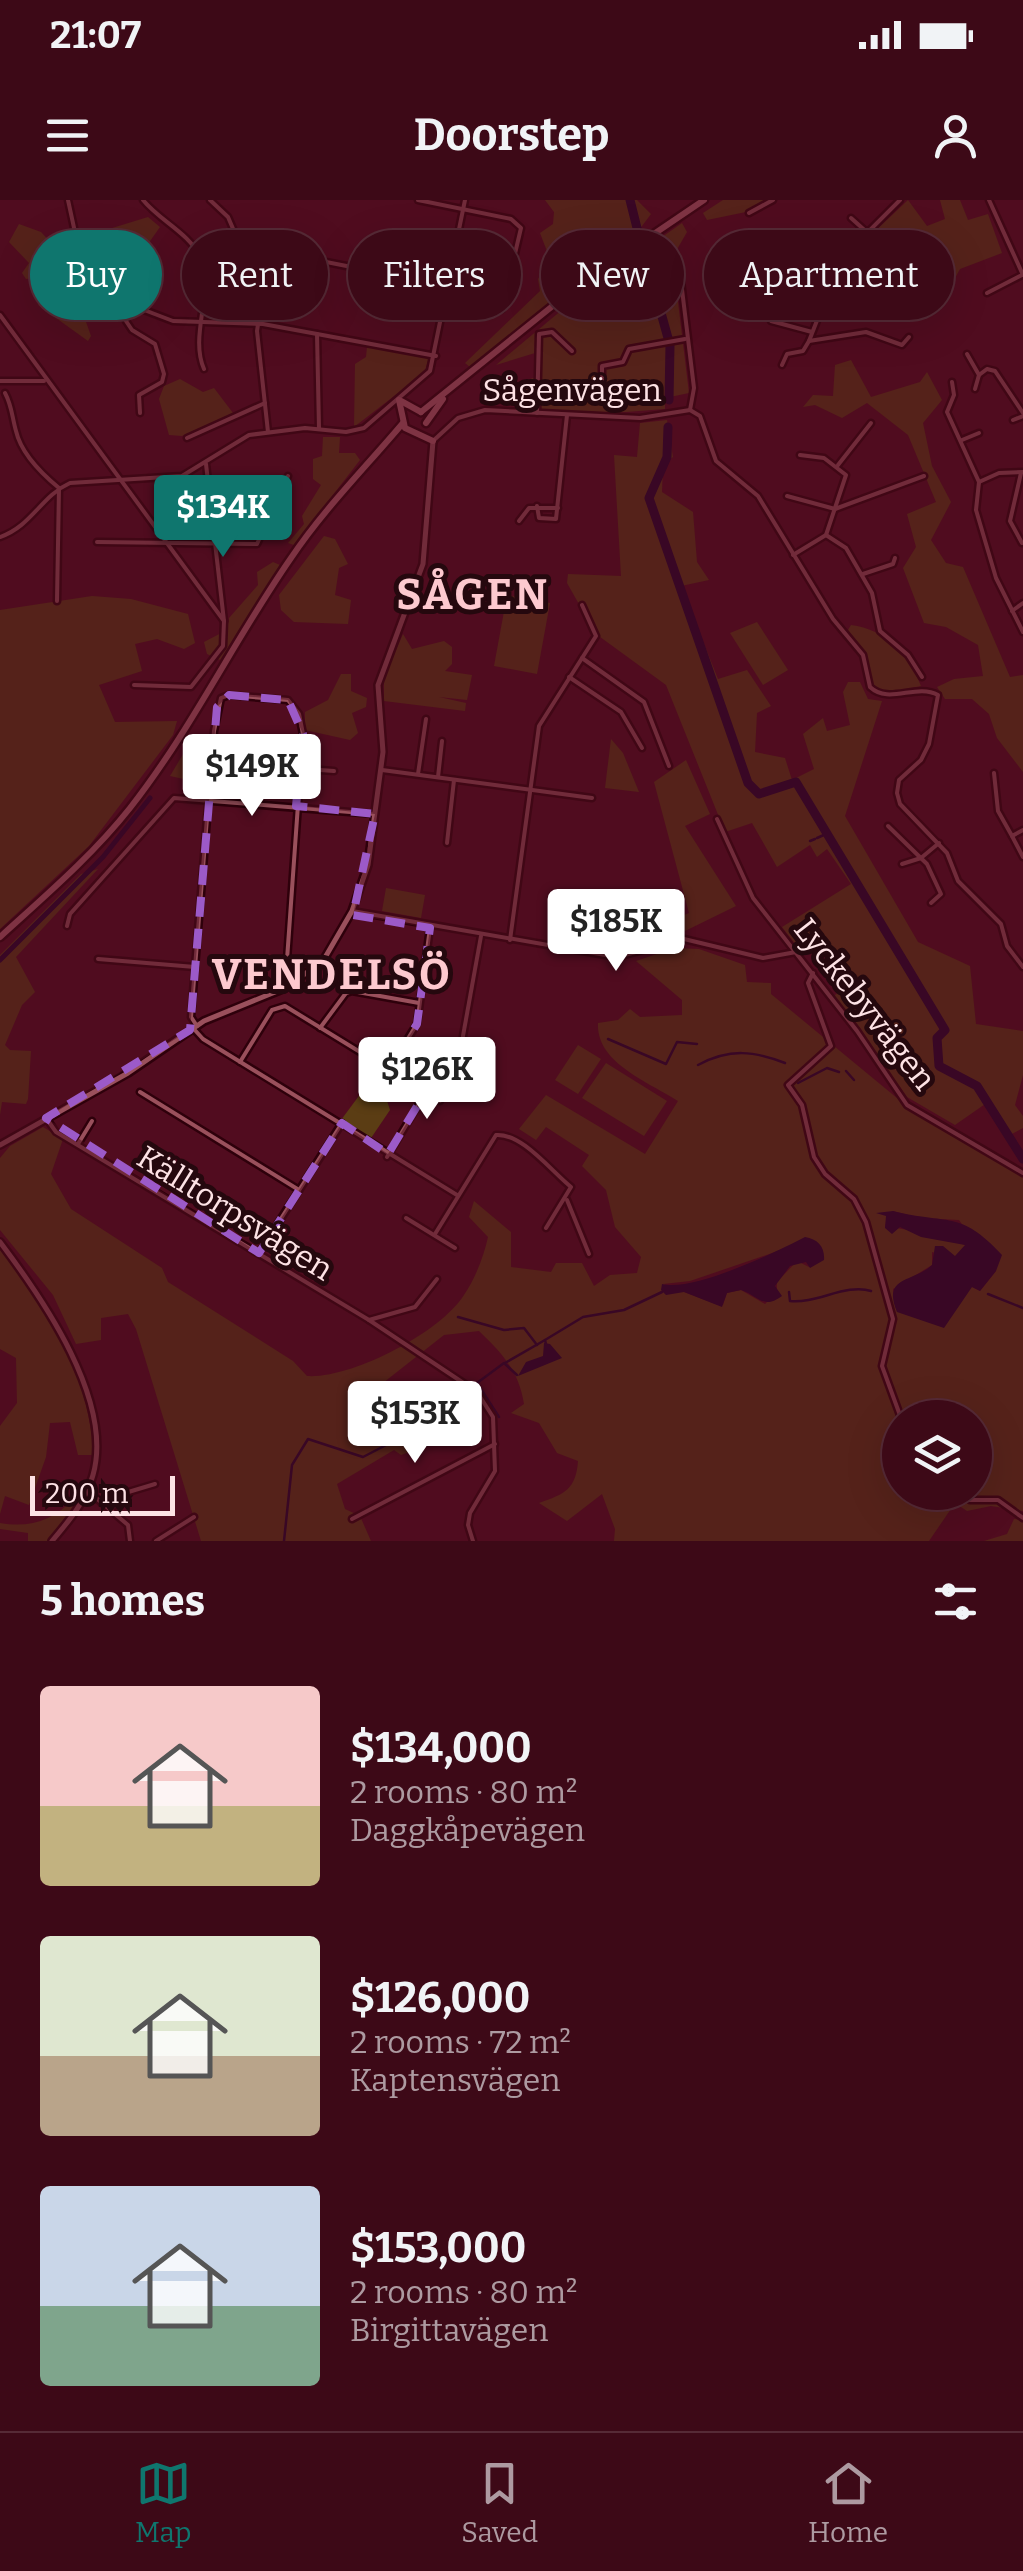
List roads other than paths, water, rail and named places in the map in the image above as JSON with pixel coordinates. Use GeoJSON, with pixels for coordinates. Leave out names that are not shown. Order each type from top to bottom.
{"type":"FeatureCollection","features":[{"type":"Feature","properties":{"kind":"main road"},"geometry":{"type":"LineString","coordinates":[[0,937],[72,871],[129,810],[175,748],[291,558],[351,480],[406,427],[413,412],[448,393],[580,284],[704,200]]}},
{"type":"Feature","properties":{"kind":"main road"},"geometry":{"type":"LineString","coordinates":[[418,433],[448,393]]}},
{"type":"Feature","properties":{"kind":"main road"},"geometry":{"type":"LineString","coordinates":[[399,400],[426,425],[433,441]]}},
{"type":"Feature","properties":{"kind":"main road"},"geometry":{"type":"LineString","coordinates":[[406,427],[433,441]]}},
{"type":"Feature","properties":{"kind":"street"},"geometry":{"type":"LineString","coordinates":[[68,200],[76,230]]}},
{"type":"Feature","properties":{"kind":"street"},"geometry":{"type":"LineString","coordinates":[[143,200],[199,254],[205,280],[204,369]]}},
{"type":"Feature","properties":{"kind":"street"},"geometry":{"type":"LineString","coordinates":[[210,200],[228,217],[232,230]]}},
{"type":"Feature","properties":{"kind":"street"},"geometry":{"type":"LineString","coordinates":[[418,200],[510,218],[521,230]]}},
{"type":"Feature","properties":{"kind":"street"},"geometry":{"type":"LineString","coordinates":[[458,230],[464,200]]}},
{"type":"Feature","properties":{"kind":"street"},"geometry":{"type":"LineString","coordinates":[[749,213],[772,200]]}},
{"type":"Feature","properties":{"kind":"street"},"geometry":{"type":"LineString","coordinates":[[874,230],[900,200]]}},
{"type":"Feature","properties":{"kind":"street"},"geometry":{"type":"LineString","coordinates":[[987,293],[1023,275],[989,200]]}},
{"type":"Feature","properties":{"kind":"street"},"geometry":{"type":"LineString","coordinates":[[850,218],[864,230]]}},
{"type":"Feature","properties":{"kind":"street"},"geometry":{"type":"LineString","coordinates":[[0,315],[44,381],[73,412],[224,621]]}},
{"type":"Feature","properties":{"kind":"street"},"geometry":{"type":"LineString","coordinates":[[162,316],[202,325],[258,323],[436,356]]}},
{"type":"Feature","properties":{"kind":"street"},"geometry":{"type":"LineString","coordinates":[[126,320],[132,330],[155,344],[164,378],[140,395],[140,414]]}},
{"type":"Feature","properties":{"kind":"street"},"geometry":{"type":"LineString","coordinates":[[258,320],[268,432]]}},
{"type":"Feature","properties":{"kind":"street"},"geometry":{"type":"LineString","coordinates":[[0,537],[27,524],[59,488],[81,480],[182,476],[206,464],[239,438],[268,432],[319,428],[355,432],[430,371],[442,320]]}},
{"type":"Feature","properties":{"kind":"street","name":"Sågenvägen"},"geometry":{"type":"LineString","coordinates":[[433,441],[469,412],[640,418],[690,410],[694,388],[684,320]]}},
{"type":"Feature","properties":{"kind":"street"},"geometry":{"type":"LineString","coordinates":[[771,320],[812,332]]}},
{"type":"Feature","properties":{"kind":"street"},"geometry":{"type":"LineString","coordinates":[[782,365],[787,354],[803,352],[816,320]]}},
{"type":"Feature","properties":{"kind":"street"},"geometry":{"type":"LineString","coordinates":[[536,413],[539,334],[552,332],[572,351]]}},
{"type":"Feature","properties":{"kind":"street"},"geometry":{"type":"LineString","coordinates":[[809,341],[866,332],[902,345],[909,336]]}},
{"type":"Feature","properties":{"kind":"street"},"geometry":{"type":"LineString","coordinates":[[316,334],[319,428]]}},
{"type":"Feature","properties":{"kind":"street"},"geometry":{"type":"LineString","coordinates":[[602,387],[602,366],[623,362],[628,349],[685,338]]}},
{"type":"Feature","properties":{"kind":"street"},"geometry":{"type":"LineString","coordinates":[[968,354],[979,374]]}},
{"type":"Feature","properties":{"kind":"street"},"geometry":{"type":"LineString","coordinates":[[975,389],[979,374],[987,369],[995,371],[1023,414],[1012,420]]}},
{"type":"Feature","properties":{"kind":"street"},"geometry":{"type":"LineString","coordinates":[[0,381],[44,381]]}},
{"type":"Feature","properties":{"kind":"street"},"geometry":{"type":"LineString","coordinates":[[952,382],[954,394],[947,412],[979,482],[976,510],[983,540],[1023,632]]}},
{"type":"Feature","properties":{"kind":"street"},"geometry":{"type":"LineString","coordinates":[[5,393],[13,407],[16,435],[32,462],[59,488],[58,601]]}},
{"type":"Feature","properties":{"kind":"street"},"geometry":{"type":"LineString","coordinates":[[187,438],[265,403]]}},
{"type":"Feature","properties":{"kind":"street"},"geometry":{"type":"LineString","coordinates":[[690,410],[700,416],[716,461],[758,496],[832,619],[863,655],[876,693],[926,690],[938,695],[929,744],[921,760],[899,780],[896,793],[900,804],[948,852],[958,882],[1001,924],[1007,946],[1023,967]]}},
{"type":"Feature","properties":{"kind":"street","name":"Sågenvägen"},"geometry":{"type":"LineString","coordinates":[[558,508],[566,415]]}},
{"type":"Feature","properties":{"kind":"street"},"geometry":{"type":"LineString","coordinates":[[838,464],[871,424]]}},
{"type":"Feature","properties":{"kind":"street"},"geometry":{"type":"LineString","coordinates":[[962,440],[979,433]]}},
{"type":"Feature","properties":{"kind":"street"},"geometry":{"type":"LineString","coordinates":[[0,1144],[128,1073],[230,1007],[284,988],[324,961],[352,911],[368,865],[382,770],[378,686],[423,564],[433,441]]}},
{"type":"Feature","properties":{"kind":"street"},"geometry":{"type":"LineString","coordinates":[[792,555],[826,535],[846,475],[838,464],[800,456]]}},
{"type":"Feature","properties":{"kind":"street"},"geometry":{"type":"LineString","coordinates":[[134,686],[191,688],[222,646],[224,621],[206,464]]}},
{"type":"Feature","properties":{"kind":"street"},"geometry":{"type":"LineString","coordinates":[[979,482],[999,473],[1022,472],[1010,520],[1022,543]]}},
{"type":"Feature","properties":{"kind":"street"},"geometry":{"type":"LineString","coordinates":[[97,542],[257,544],[288,476]]}},
{"type":"Feature","properties":{"kind":"street"},"geometry":{"type":"LineString","coordinates":[[787,496],[836,509],[924,476]]}},
{"type":"Feature","properties":{"kind":"street"},"geometry":{"type":"LineString","coordinates":[[519,521],[523,512],[537,506],[558,508],[556,519],[539,518],[537,506]]}},
{"type":"Feature","properties":{"kind":"street"},"geometry":{"type":"LineString","coordinates":[[826,535],[846,548],[864,574],[880,630],[908,655],[922,677]]}},
{"type":"Feature","properties":{"kind":"street"},"geometry":{"type":"LineString","coordinates":[[864,574],[894,564],[895,558]]}},
{"type":"Feature","properties":{"kind":"street"},"geometry":{"type":"LineString","coordinates":[[1012,610],[1023,603]]}},
{"type":"Feature","properties":{"kind":"street"},"geometry":{"type":"LineString","coordinates":[[510,940],[539,726],[596,636],[582,605]]}},
{"type":"Feature","properties":{"kind":"street"},"geometry":{"type":"LineString","coordinates":[[582,658],[644,702],[670,766]]}},
{"type":"Feature","properties":{"kind":"street"},"geometry":{"type":"LineString","coordinates":[[569,677],[621,712],[642,748]]}},
{"type":"Feature","properties":{"kind":"street"},"geometry":{"type":"LineString","coordinates":[[284,988],[303,734],[299,714],[288,700],[229,696],[222,698],[217,707],[194,967],[191,1017],[195,1027],[240,1062],[457,1195]]}},
{"type":"Feature","properties":{"kind":"street"},"geometry":{"type":"LineString","coordinates":[[418,774],[426,719]]}},
{"type":"Feature","properties":{"kind":"street"},"geometry":{"type":"LineString","coordinates":[[438,777],[442,741]]}},
{"type":"Feature","properties":{"kind":"street"},"geometry":{"type":"LineString","coordinates":[[264,766],[334,771]]}},
{"type":"Feature","properties":{"kind":"street"},"geometry":{"type":"LineString","coordinates":[[382,770],[592,798]]}},
{"type":"Feature","properties":{"kind":"street"},"geometry":{"type":"LineString","coordinates":[[994,773],[998,810],[1023,856]]}},
{"type":"Feature","properties":{"kind":"street"},"geometry":{"type":"LineString","coordinates":[[447,844],[454,780]]}},
{"type":"Feature","properties":{"kind":"street"},"geometry":{"type":"LineString","coordinates":[[67,926],[70,914],[174,798],[373,813]]}},
{"type":"Feature","properties":{"kind":"street","name":"Lyckebyvägen"},"geometry":{"type":"LineString","coordinates":[[717,819],[753,898],[813,973],[907,1105],[1023,1173]]}},
{"type":"Feature","properties":{"kind":"street"},"geometry":{"type":"LineString","coordinates":[[888,826],[921,858],[941,894],[931,903]]}},
{"type":"Feature","properties":{"kind":"street"},"geometry":{"type":"LineString","coordinates":[[1012,836],[1023,830]]}},
{"type":"Feature","properties":{"kind":"street"},"geometry":{"type":"LineString","coordinates":[[902,864],[921,858],[939,843]]}},
{"type":"Feature","properties":{"kind":"street"},"geometry":{"type":"LineString","coordinates":[[352,911],[430,928],[617,957],[684,940],[763,958],[796,952]]}},
{"type":"Feature","properties":{"kind":"street"},"geometry":{"type":"LineString","coordinates":[[388,1070],[417,1024],[430,928]]}},
{"type":"Feature","properties":{"kind":"street"},"geometry":{"type":"LineString","coordinates":[[462,1036],[481,936]]}},
{"type":"Feature","properties":{"kind":"street"},"geometry":{"type":"LineString","coordinates":[[98,959],[194,967]]}},
{"type":"Feature","properties":{"kind":"street"},"geometry":{"type":"LineString","coordinates":[[813,973],[808,983],[831,1046],[788,1085],[802,1104],[814,1157],[825,1174],[854,1199],[866,1222],[893,1319],[882,1366],[894,1400]]}},
{"type":"Feature","properties":{"kind":"street"},"geometry":{"type":"LineString","coordinates":[[320,1028],[352,991],[420,1003]]}},
{"type":"Feature","properties":{"kind":"street"},"geometry":{"type":"LineString","coordinates":[[240,1062],[278,1005],[440,1102]]}},
{"type":"Feature","properties":{"kind":"street"},"geometry":{"type":"LineString","coordinates":[[388,1156],[436,1074]]}},
{"type":"Feature","properties":{"kind":"street"},"geometry":{"type":"LineString","coordinates":[[140,1092],[299,1190]]}},
{"type":"Feature","properties":{"kind":"street","name":"Källtorpsvägen"},"geometry":{"type":"LineString","coordinates":[[46,1118],[56,1132],[368,1320],[477,1392],[492,1417],[495,1444]]}},
{"type":"Feature","properties":{"kind":"street"},"geometry":{"type":"LineString","coordinates":[[78,1144],[92,1120]]}},
{"type":"Feature","properties":{"kind":"street"},"geometry":{"type":"LineString","coordinates":[[258,1253],[342,1124]]}},
{"type":"Feature","properties":{"kind":"street"},"geometry":{"type":"LineString","coordinates":[[434,1234],[496,1135],[504,1134],[571,1186],[567,1200],[546,1228]]}},
{"type":"Feature","properties":{"kind":"street"},"geometry":{"type":"LineString","coordinates":[[567,1200],[589,1254]]}},
{"type":"Feature","properties":{"kind":"street"},"geometry":{"type":"LineString","coordinates":[[406,1218],[456,1248]]}},
{"type":"Feature","properties":{"kind":"street"},"geometry":{"type":"LineString","coordinates":[[0,1242],[38,1292],[89,1402],[97,1448],[88,1491],[52,1541]]}},
{"type":"Feature","properties":{"kind":"street"},"geometry":{"type":"LineString","coordinates":[[368,1320],[415,1307],[437,1279]]}},
{"type":"Feature","properties":{"kind":"street"},"geometry":{"type":"LineString","coordinates":[[352,1519],[495,1444],[495,1471],[470,1513],[468,1526],[473,1541]]}},
{"type":"Feature","properties":{"kind":"street"},"geometry":{"type":"LineString","coordinates":[[110,1508],[125,1493],[156,1484]]}},
{"type":"Feature","properties":{"kind":"street"},"geometry":{"type":"LineString","coordinates":[[88,1491],[128,1525],[130,1541]]}},
{"type":"Feature","properties":{"kind":"street"},"geometry":{"type":"LineString","coordinates":[[992,1500],[998,1500],[1023,1518]]}},
{"type":"Feature","properties":{"kind":"street"},"geometry":{"type":"LineString","coordinates":[[159,1540],[194,1517]]}},
{"type":"Feature","properties":{"kind":"waterway"},"geometry":{"type":"LineString","coordinates":[[630,200],[638,230]]}},
{"type":"Feature","properties":{"kind":"waterway"},"geometry":{"type":"LineString","coordinates":[[663,320],[668,338]]}},
{"type":"Feature","properties":{"kind":"waterway"},"geometry":{"type":"LineString","coordinates":[[669,400],[670,345]]}},
{"type":"Feature","properties":{"kind":"waterway"},"geometry":{"type":"LineString","coordinates":[[668,427],[667,457],[649,498],[748,783],[759,794],[796,782],[945,1030],[937,1038],[939,1066],[977,1086],[1023,1159]]}},
{"type":"Feature","properties":{"kind":"waterway"},"geometry":{"type":"LineString","coordinates":[[0,960],[103,857],[150,798]]}},
{"type":"Feature","properties":{"kind":"waterway"},"geometry":{"type":"LineString","coordinates":[[817,838],[826,834]]}},
{"type":"Feature","properties":{"kind":"waterway"},"geometry":{"type":"LineString","coordinates":[[810,841],[815,839]]}},
{"type":"Feature","properties":{"kind":"waterway"},"geometry":{"type":"LineString","coordinates":[[608,1039],[666,1064],[677,1042],[697,1044]]}},
{"type":"Feature","properties":{"kind":"waterway"},"geometry":{"type":"LineString","coordinates":[[698,1065],[742,1053],[785,1063]]}},
{"type":"Feature","properties":{"kind":"waterway"},"geometry":{"type":"LineString","coordinates":[[798,1083],[827,1068],[839,1072]]}},
{"type":"Feature","properties":{"kind":"waterway"},"geometry":{"type":"LineString","coordinates":[[846,1071],[854,1080]]}},
{"type":"Feature","properties":{"kind":"waterway"},"geometry":{"type":"LineString","coordinates":[[789,1292],[790,1301],[800,1301],[852,1290],[871,1291]]}},
{"type":"Feature","properties":{"kind":"waterway"},"geometry":{"type":"LineString","coordinates":[[546,1344],[545,1340],[583,1317],[624,1310],[662,1292]]}},
{"type":"Feature","properties":{"kind":"waterway"},"geometry":{"type":"LineString","coordinates":[[988,1294],[1023,1308]]}},
{"type":"Feature","properties":{"kind":"waterway"},"geometry":{"type":"LineString","coordinates":[[458,1317],[504,1330],[524,1328],[537,1345]]}},
{"type":"Feature","properties":{"kind":"waterway"},"geometry":{"type":"LineString","coordinates":[[505,1363],[545,1340]]}},
{"type":"Feature","properties":{"kind":"waterway"},"geometry":{"type":"LineString","coordinates":[[499,1417],[477,1383],[504,1363],[517,1375]]}},
{"type":"Feature","properties":{"kind":"waterway"},"geometry":{"type":"LineString","coordinates":[[284,1541],[292,1465],[308,1439],[363,1457],[442,1416],[469,1390]]}},
{"type":"Feature","properties":{"kind":"district","name":"SÅGEN"},"geometry":{"type":"Point","coordinates":[473,595]}},
{"type":"Feature","properties":{"kind":"district","name":"VENDELSÖ"},"geometry":{"type":"Point","coordinates":[332,975]}}]}
